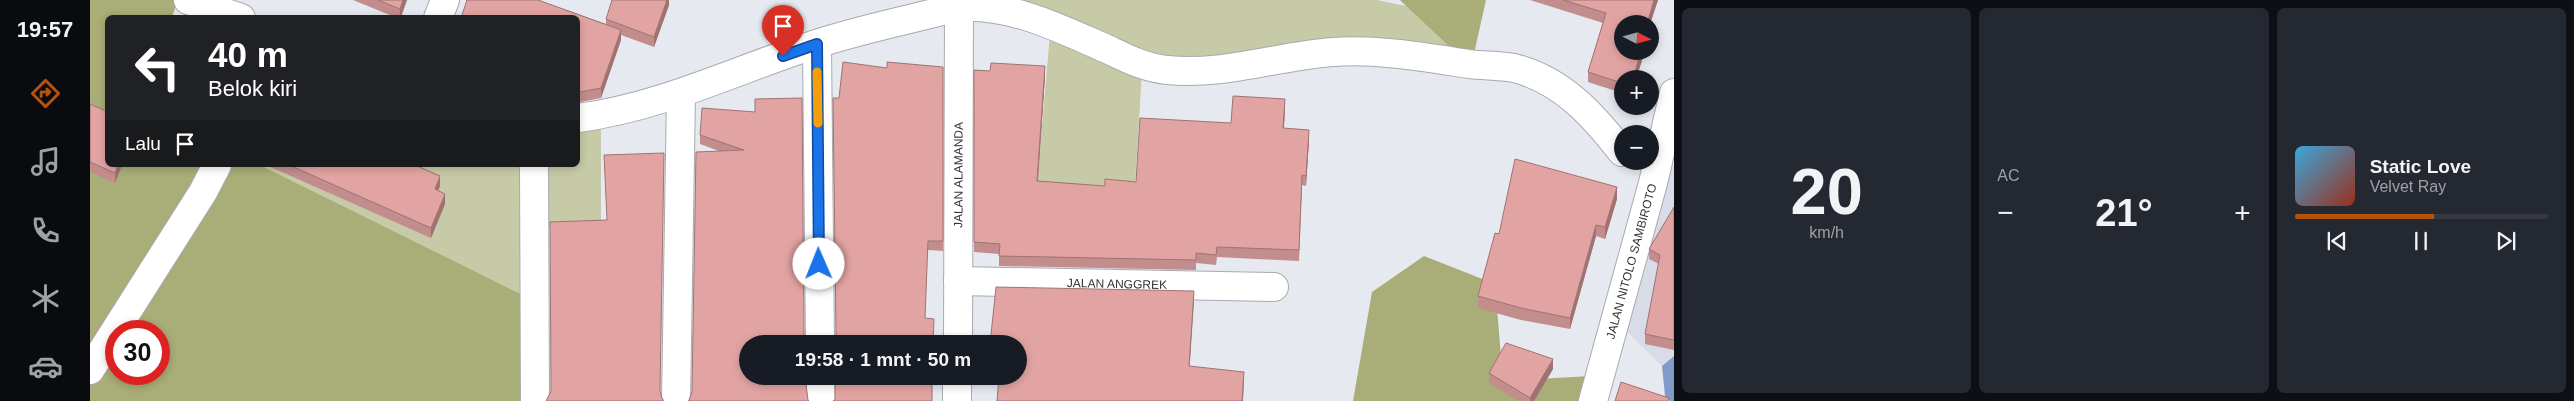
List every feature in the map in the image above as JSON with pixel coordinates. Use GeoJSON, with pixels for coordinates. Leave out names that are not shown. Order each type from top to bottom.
{"type":"FeatureCollection","features":[{"type":"Feature","properties":{"kind":"street"},"geometry":{"type":"LineString","coordinates":[[188,0],[232,15]]}},
{"type":"Feature","properties":{"kind":"street"},"geometry":{"type":"LineString","coordinates":[[439,15],[445,0]]}},
{"type":"Feature","properties":{"kind":"street"},"geometry":{"type":"LineString","coordinates":[[580,118],[645,104],[681,94],[817,44],[959,7],[985,8],[1020,14],[1049,24],[1129,60],[1165,70],[1205,70],[1317,54],[1356,51],[1405,54],[1514,68],[1538,77],[1572,96],[1594,117],[1614,142]]}},
{"type":"Feature","properties":{"kind":"street","name":"JALAN ALAMANDA"},"geometry":{"type":"LineString","coordinates":[[958,335],[959,7]]}},
{"type":"Feature","properties":{"kind":"street"},"geometry":{"type":"LineString","coordinates":[[817,44],[820,335]]}},
{"type":"Feature","properties":{"kind":"street","name":"JALAN NITOLO SAMBIROTO"},"geometry":{"type":"LineString","coordinates":[[1593,401],[1674,93]]}},
{"type":"Feature","properties":{"kind":"street"},"geometry":{"type":"LineString","coordinates":[[676,401],[681,94]]}},
{"type":"Feature","properties":{"kind":"street"},"geometry":{"type":"LineString","coordinates":[[90,370],[203,192],[216,167]]}},
{"type":"Feature","properties":{"kind":"street"},"geometry":{"type":"LineString","coordinates":[[534,167],[535,401]]}},
{"type":"Feature","properties":{"kind":"street"},"geometry":{"type":"LineString","coordinates":[[1637,170],[1641,176],[1652,182]]}},
{"type":"Feature","properties":{"kind":"street","name":"JALAN ANGGREK"},"geometry":{"type":"LineString","coordinates":[[958,281],[1274,287]]}},
{"type":"Feature","properties":{"kind":"street"},"geometry":{"type":"LineString","coordinates":[[820,385],[821,401]]}},
{"type":"Feature","properties":{"kind":"street"},"geometry":{"type":"LineString","coordinates":[[957,401],[958,385]]}},
{"type":"Feature","properties":{"kind":"shaded area"},"geometry":{"type":"Polygon","coordinates":[[[1659,160],[1674,166],[1674,356],[1662,366],[1609,314],[1649,170],[1659,170],[1659,160]]]}},
{"type":"Feature","properties":{"kind":"green space"},"geometry":{"type":"Polygon","coordinates":[[[90,0],[178,0],[173,15],[105,15],[105,167],[264,167],[533,300],[537,401],[90,401],[90,0]]]}},
{"type":"Feature","properties":{"kind":"green space"},"geometry":{"type":"Polygon","coordinates":[[[991,0],[1377,0],[1406,6],[1471,67],[1372,57],[1142,71],[1135,186],[1037,183],[1050,34],[991,0]]]}},
{"type":"Feature","properties":{"kind":"green space"},"geometry":{"type":"Polygon","coordinates":[[[1400,0],[1486,0],[1471,67],[1406,6],[1400,0]]]}},
{"type":"Feature","properties":{"kind":"green space"},"geometry":{"type":"Polygon","coordinates":[[[601,122],[601,224],[534,227],[533,300],[264,167],[580,167],[580,125],[601,122]]]}},
{"type":"Feature","properties":{"kind":"green space"},"geometry":{"type":"Polygon","coordinates":[[[1424,256],[1495,284],[1503,381],[1591,376],[1584,401],[1353,401],[1372,292],[1424,256]]]}},
{"type":"Feature","properties":{"kind":"water"},"geometry":{"type":"Polygon","coordinates":[[[1674,356],[1674,401],[1670,401],[1665,396],[1662,366],[1674,356]]]}},
{"type":"Feature","properties":{"kind":"building"},"geometry":{"type":"Polygon","coordinates":[[[378,0],[403,0],[400,9],[378,0]]]}},
{"type":"Feature","properties":{"kind":"building"},"geometry":{"type":"Polygon","coordinates":[[[467,0],[538,0],[580,15],[462,15],[467,0]]]}},
{"type":"Feature","properties":{"kind":"building"},"geometry":{"type":"Polygon","coordinates":[[[612,0],[667,0],[654,37],[606,19],[612,0]]]}},
{"type":"Feature","properties":{"kind":"building"},"geometry":{"type":"Polygon","coordinates":[[[1563,0],[1654,0],[1650,15],[1614,15],[1614,60],[1638,60],[1636,70],[1614,70],[1614,80],[1588,72],[1606,13],[1563,0]]]}},
{"type":"Feature","properties":{"kind":"building"},"geometry":{"type":"Polygon","coordinates":[[[580,15],[621,30],[601,88],[580,92],[580,15]]]}},
{"type":"Feature","properties":{"kind":"building"},"geometry":{"type":"Polygon","coordinates":[[[843,62],[887,68],[887,62],[943,67],[943,241],[928,241],[925,318],[934,319],[933,335],[836,335],[833,98],[839,98],[843,62]]]}},
{"type":"Feature","properties":{"kind":"building"},"geometry":{"type":"Polygon","coordinates":[[[991,63],[1045,66],[1037,181],[1105,186],[1105,179],[1136,182],[1140,118],[1231,123],[1233,96],[1285,99],[1283,128],[1309,130],[1306,176],[1302,175],[1299,250],[1217,247],[1216,255],[1196,253],[1196,260],[999,256],[1000,244],[974,242],[974,70],[990,71],[991,63]]]}},
{"type":"Feature","properties":{"kind":"building"},"geometry":{"type":"Polygon","coordinates":[[[802,98],[804,335],[739,335],[739,385],[806,385],[809,401],[688,401],[692,392],[696,152],[744,150],[700,135],[702,108],[755,112],[755,99],[802,98]]]}},
{"type":"Feature","properties":{"kind":"building"},"geometry":{"type":"Polygon","coordinates":[[[90,104],[105,111],[105,167],[117,167],[115,173],[90,162],[90,104]]]}},
{"type":"Feature","properties":{"kind":"building"},"geometry":{"type":"Polygon","coordinates":[[[664,153],[660,391],[664,401],[546,401],[551,391],[550,222],[607,220],[604,155],[664,153]]]}},
{"type":"Feature","properties":{"kind":"building"},"geometry":{"type":"Polygon","coordinates":[[[1515,159],[1617,187],[1605,227],[1596,225],[1570,318],[1521,308],[1478,296],[1495,233],[1499,234],[1515,159]]]}},
{"type":"Feature","properties":{"kind":"building"},"geometry":{"type":"Polygon","coordinates":[[[294,167],[420,167],[440,176],[435,189],[445,194],[431,228],[294,167]]]}},
{"type":"Feature","properties":{"kind":"building"},"geometry":{"type":"Polygon","coordinates":[[[1674,207],[1674,340],[1645,334],[1660,255],[1649,249],[1674,207]]]}},
{"type":"Feature","properties":{"kind":"building"},"geometry":{"type":"Polygon","coordinates":[[[996,287],[1194,291],[1189,366],[1244,372],[1242,401],[997,401],[998,385],[1027,385],[1027,335],[991,335],[996,287]]]}},
{"type":"Feature","properties":{"kind":"building"},"geometry":{"type":"Polygon","coordinates":[[[1506,343],[1553,359],[1530,398],[1489,373],[1506,343]]]}},
{"type":"Feature","properties":{"kind":"building"},"geometry":{"type":"Polygon","coordinates":[[[1621,382],[1669,398],[1668,401],[1615,401],[1621,382]]]}},
{"type":"Feature","properties":{"kind":"building"},"geometry":{"type":"Polygon","coordinates":[[[835,385],[932,385],[932,401],[833,401],[835,399],[835,385]]]}},
{"type":"Feature","properties":{"kind":"slow traffic"},"geometry":{"type":"LineString","coordinates":[[817,72],[818,123]]}},
{"type":"Feature","properties":{"kind":"route"},"geometry":{"type":"LineString","coordinates":[[783,56],[817,44],[819,264]]}}]}
